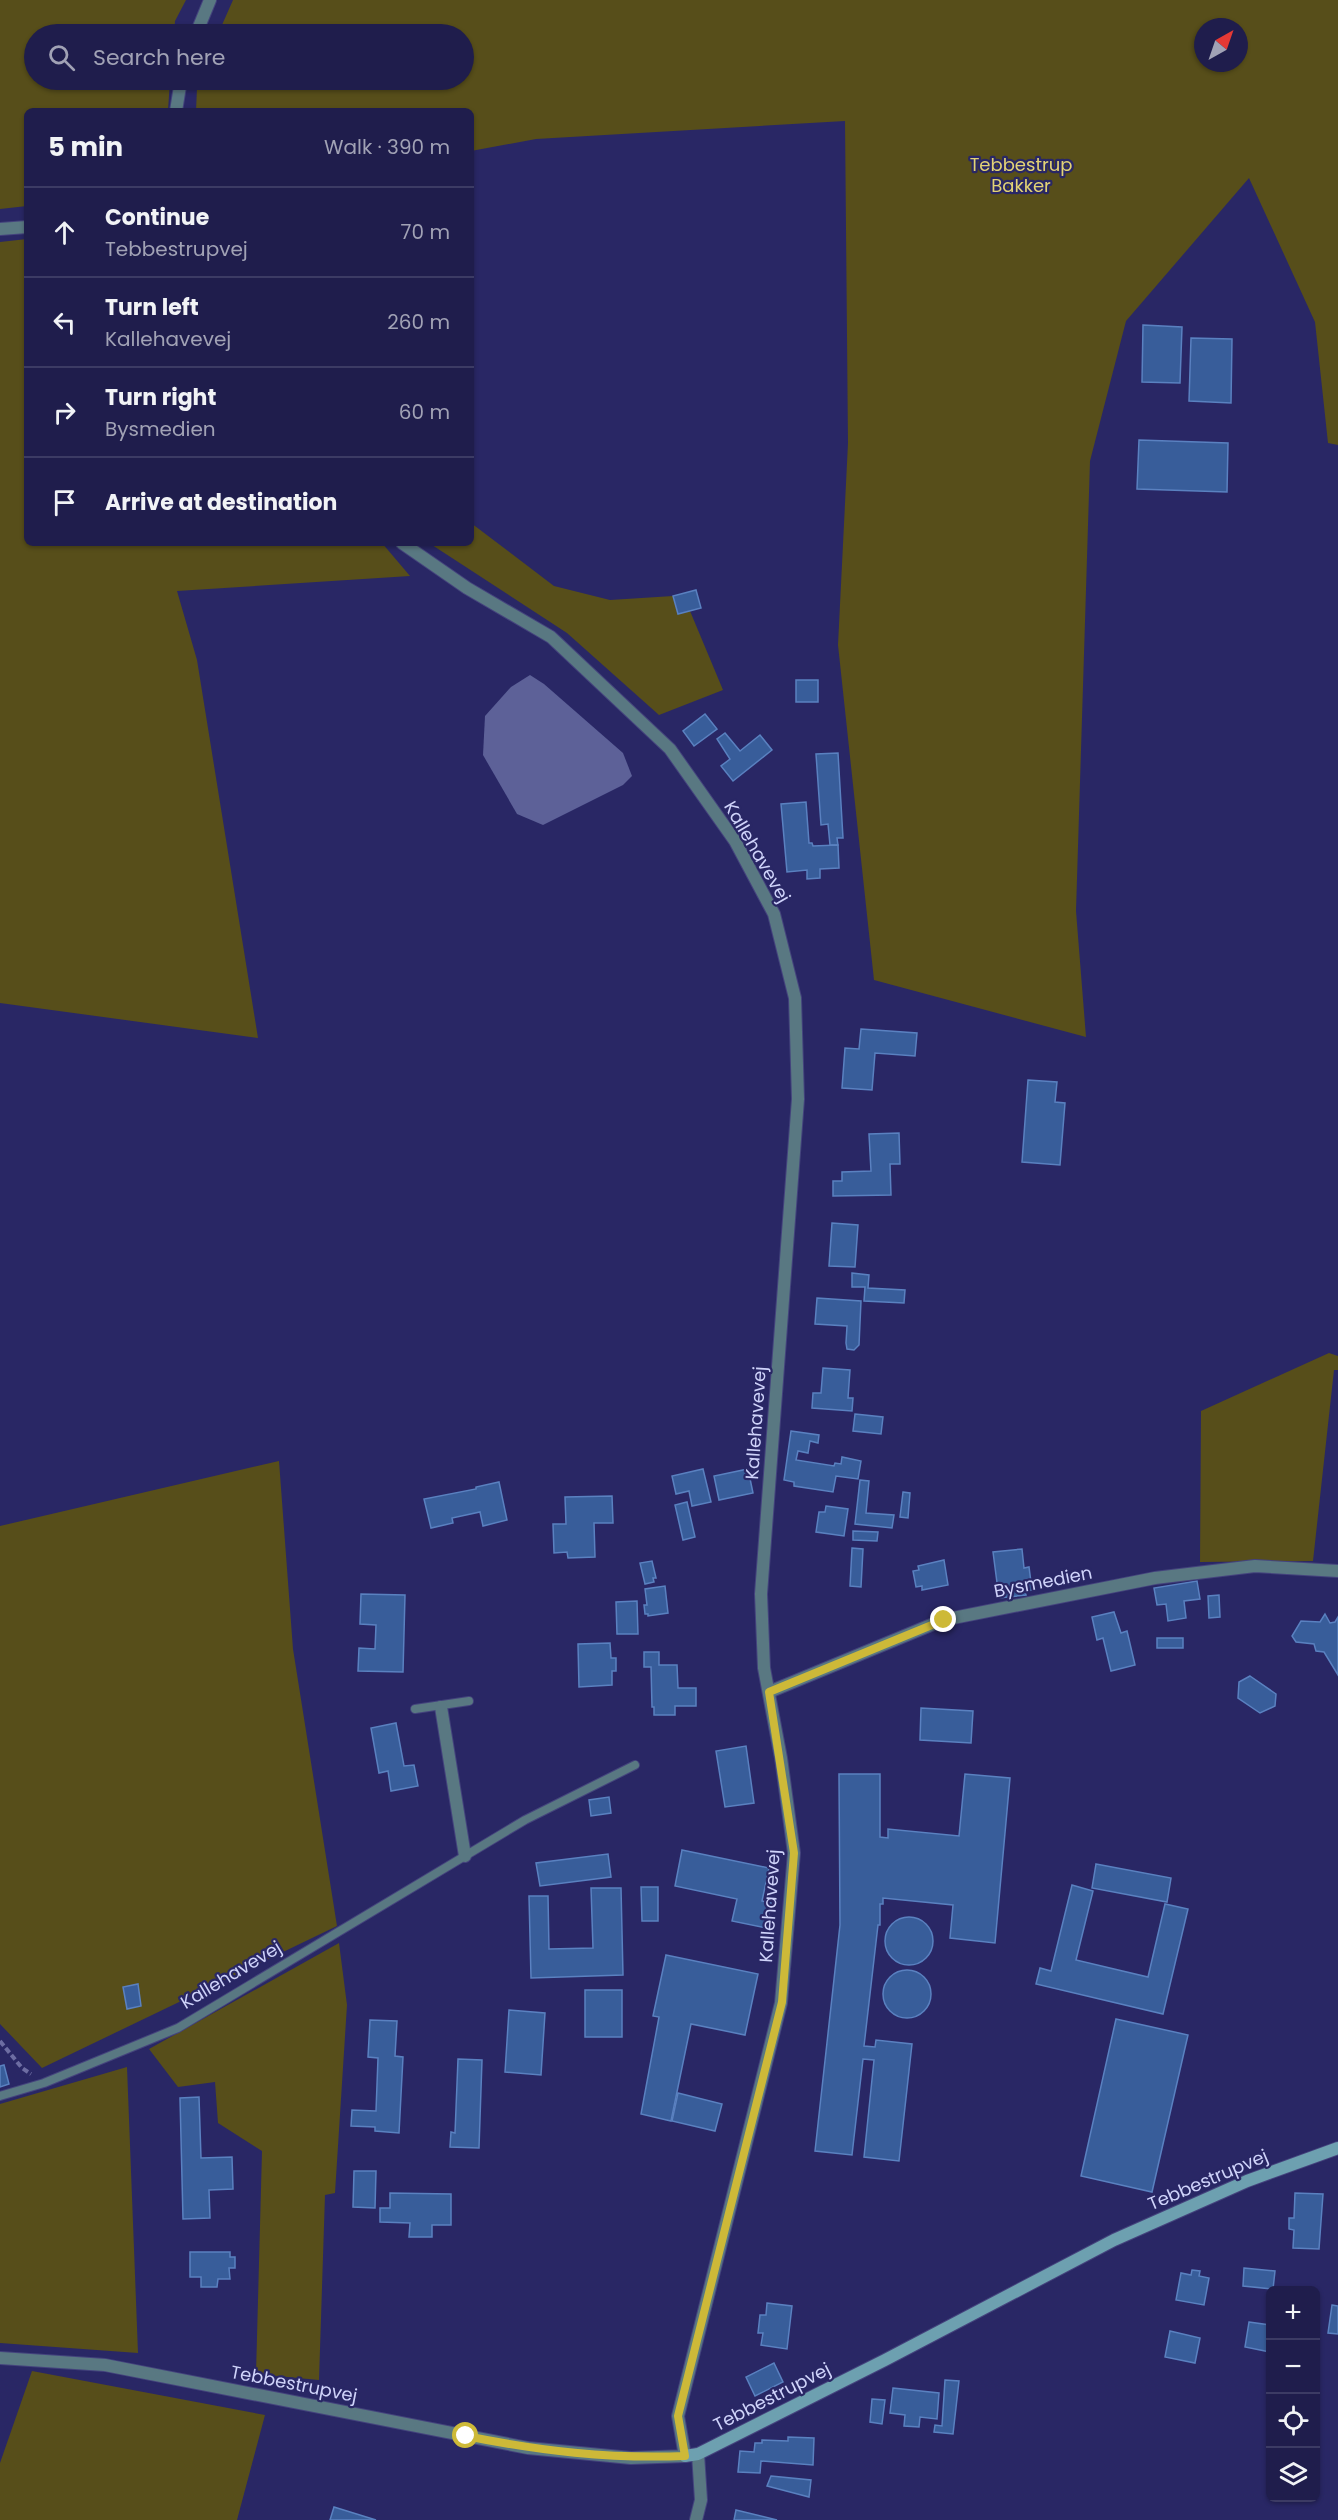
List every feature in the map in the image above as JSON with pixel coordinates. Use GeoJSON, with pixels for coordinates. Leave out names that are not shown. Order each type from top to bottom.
{"type":"FeatureCollection","features":[{"type":"Feature","properties":{"kind":"street"},"geometry":{"type":"LineString","coordinates":[[200,24],[210,0]]}},
{"type":"Feature","properties":{"kind":"street"},"geometry":{"type":"LineString","coordinates":[[177,108],[180,90]]}},
{"type":"Feature","properties":{"kind":"street"},"geometry":{"type":"LineString","coordinates":[[0,229],[24,227]]}},
{"type":"Feature","properties":{"kind":"street","name":"Kallehavevej"},"geometry":{"type":"LineString","coordinates":[[406,546],[467,588],[551,637],[670,749],[735,841],[774,914],[795,998],[798,1099],[761,1594],[764,1668],[794,1853],[782,2002],[678,2416],[685,2456]]}},
{"type":"Feature","properties":{"kind":"street","name":"Bysmedien"},"geometry":{"type":"LineString","coordinates":[[769,1692],[944,1620],[1155,1578],[1255,1566],[1338,1571]]}},
{"type":"Feature","properties":{"kind":"street"},"geometry":{"type":"LineString","coordinates":[[441,1707],[465,1856]]}},
{"type":"Feature","properties":{"kind":"street","name":"Tebbestrupvej"},"geometry":{"type":"LineString","coordinates":[[0,2358],[105,2364],[528,2448],[631,2458],[698,2454],[1114,2240],[1246,2181],[1338,2148]]}},
{"type":"Feature","properties":{"kind":"street"},"geometry":{"type":"LineString","coordinates":[[696,2520],[701,2500],[698,2454]]}},
{"type":"Feature","properties":{"kind":"lane"},"geometry":{"type":"LineString","coordinates":[[414,1709],[441,1707],[468,1701]]}},
{"type":"Feature","properties":{"kind":"lane","name":"Kallehavevej"},"geometry":{"type":"LineString","coordinates":[[0,2096],[44,2083],[178,2028],[525,1820],[635,1765]]}},
{"type":"Feature","properties":{"kind":"path"},"geometry":{"type":"LineString","coordinates":[[0,2041],[22,2068],[44,2083]]}},
{"type":"Feature","properties":{"kind":"green space"},"geometry":{"type":"Polygon","coordinates":[[[0,0],[186,0],[175,24],[24,24],[24,90],[169,90],[168,108],[24,108],[24,206],[0,209],[0,0]]]}},
{"type":"Feature","properties":{"kind":"green space","name":"Tebbestrup Bakker"},"geometry":{"type":"Polygon","coordinates":[[[233,0],[1338,0],[1338,445],[1328,443],[1315,322],[1249,178],[1126,321],[1090,461],[1076,911],[1086,1037],[874,980],[838,645],[848,443],[845,121],[536,139],[474,150],[474,108],[196,108],[197,90],[474,90],[474,24],[222,24],[233,0]]]}},
{"type":"Feature","properties":{"kind":"green space"},"geometry":{"type":"Polygon","coordinates":[[[24,239],[24,546],[385,546],[410,576],[177,591],[197,660],[258,1038],[0,1003],[0,242],[24,239]]]}},
{"type":"Feature","properties":{"kind":"green space"},"geometry":{"type":"Polygon","coordinates":[[[474,525],[554,586],[610,600],[673,596],[678,614],[690,611],[723,690],[659,715],[567,633],[434,546],[474,546],[474,525]]]}},
{"type":"Feature","properties":{"kind":"green space"},"geometry":{"type":"Polygon","coordinates":[[[1329,1353],[1338,1356],[1338,1370],[1334,1370],[1313,1561],[1200,1562],[1201,1411],[1329,1353]]]}},
{"type":"Feature","properties":{"kind":"green space"},"geometry":{"type":"Polygon","coordinates":[[[279,1461],[293,1649],[337,1926],[42,2068],[0,2024],[0,1526],[279,1461]]]}},
{"type":"Feature","properties":{"kind":"green space"},"geometry":{"type":"Polygon","coordinates":[[[339,1943],[347,2005],[335,2193],[325,2195],[319,2380],[256,2374],[262,2151],[218,2123],[215,2082],[178,2087],[149,2049],[339,1943]]]}},
{"type":"Feature","properties":{"kind":"green space"},"geometry":{"type":"Polygon","coordinates":[[[127,2067],[138,2353],[0,2343],[0,2104],[127,2067]]]}},
{"type":"Feature","properties":{"kind":"green space"},"geometry":{"type":"Polygon","coordinates":[[[32,2371],[265,2415],[237,2520],[0,2520],[0,2463],[32,2371]]]}},
{"type":"Feature","properties":{"kind":"water"},"geometry":{"type":"Polygon","coordinates":[[[530,675],[544,684],[623,753],[632,776],[623,785],[543,825],[517,814],[483,755],[485,716],[511,687],[530,675]]]}},
{"type":"Feature","properties":{"kind":"building"},"geometry":{"type":"Polygon","coordinates":[[[1143,325],[1182,327],[1180,383],[1142,382],[1143,325]]]}},
{"type":"Feature","properties":{"kind":"building"},"geometry":{"type":"Polygon","coordinates":[[[1191,338],[1232,339],[1231,403],[1189,401],[1191,338]]]}},
{"type":"Feature","properties":{"kind":"building"},"geometry":{"type":"Polygon","coordinates":[[[1139,440],[1228,443],[1227,492],[1137,489],[1139,440]]]}},
{"type":"Feature","properties":{"kind":"building"},"geometry":{"type":"Polygon","coordinates":[[[696,590],[701,608],[678,614],[673,596],[696,590]]]}},
{"type":"Feature","properties":{"kind":"building"},"geometry":{"type":"Polygon","coordinates":[[[796,680],[818,680],[818,702],[796,702],[796,680]]]}},
{"type":"Feature","properties":{"kind":"building"},"geometry":{"type":"Polygon","coordinates":[[[705,714],[717,729],[694,746],[683,731],[705,714]]]}},
{"type":"Feature","properties":{"kind":"building"},"geometry":{"type":"Polygon","coordinates":[[[725,733],[740,751],[760,735],[772,750],[733,781],[721,766],[730,759],[717,739],[725,733]]]}},
{"type":"Feature","properties":{"kind":"building"},"geometry":{"type":"Polygon","coordinates":[[[838,753],[843,838],[837,838],[838,845],[830,845],[828,824],[821,825],[816,754],[838,753]]]}},
{"type":"Feature","properties":{"kind":"building"},"geometry":{"type":"Polygon","coordinates":[[[806,802],[809,843],[813,846],[838,845],[839,868],[820,869],[820,878],[807,879],[807,870],[787,872],[781,804],[806,802]]]}},
{"type":"Feature","properties":{"kind":"building"},"geometry":{"type":"Polygon","coordinates":[[[861,1029],[917,1033],[915,1056],[875,1053],[872,1090],[842,1088],[845,1048],[859,1049],[861,1029]]]}},
{"type":"Feature","properties":{"kind":"building"},"geometry":{"type":"Polygon","coordinates":[[[1028,1080],[1057,1082],[1055,1102],[1065,1103],[1060,1165],[1022,1162],[1028,1080]]]}},
{"type":"Feature","properties":{"kind":"building"},"geometry":{"type":"Polygon","coordinates":[[[899,1133],[900,1164],[890,1164],[891,1195],[833,1196],[833,1181],[842,1181],[842,1172],[871,1171],[869,1134],[899,1133]]]}},
{"type":"Feature","properties":{"kind":"building"},"geometry":{"type":"Polygon","coordinates":[[[832,1223],[858,1225],[855,1267],[829,1266],[832,1223]]]}},
{"type":"Feature","properties":{"kind":"building"},"geometry":{"type":"Polygon","coordinates":[[[852,1273],[869,1275],[868,1288],[905,1290],[904,1303],[864,1301],[865,1287],[852,1287],[852,1273]]]}},
{"type":"Feature","properties":{"kind":"building"},"geometry":{"type":"Polygon","coordinates":[[[817,1298],[861,1301],[859,1345],[854,1350],[847,1349],[847,1326],[815,1324],[817,1298]]]}},
{"type":"Feature","properties":{"kind":"building"},"geometry":{"type":"Polygon","coordinates":[[[823,1368],[850,1370],[848,1398],[853,1398],[852,1411],[812,1408],[813,1393],[821,1393],[823,1368]]]}},
{"type":"Feature","properties":{"kind":"building"},"geometry":{"type":"Polygon","coordinates":[[[855,1414],[883,1417],[881,1434],[853,1431],[855,1414]]]}},
{"type":"Feature","properties":{"kind":"building"},"geometry":{"type":"Polygon","coordinates":[[[791,1431],[819,1435],[818,1443],[810,1441],[808,1453],[798,1451],[796,1460],[834,1466],[835,1463],[841,1464],[842,1457],[861,1461],[858,1479],[836,1476],[833,1492],[794,1486],[794,1482],[784,1480],[791,1431]]]}},
{"type":"Feature","properties":{"kind":"building"},"geometry":{"type":"Polygon","coordinates":[[[703,1469],[711,1502],[692,1506],[689,1491],[676,1494],[672,1476],[703,1469]]]}},
{"type":"Feature","properties":{"kind":"building"},"geometry":{"type":"Polygon","coordinates":[[[748,1469],[753,1493],[719,1500],[714,1476],[748,1469]]]}},
{"type":"Feature","properties":{"kind":"building"},"geometry":{"type":"Polygon","coordinates":[[[860,1480],[869,1481],[866,1513],[894,1515],[892,1528],[855,1524],[860,1480]]]}},
{"type":"Feature","properties":{"kind":"building"},"geometry":{"type":"Polygon","coordinates":[[[499,1482],[507,1520],[483,1526],[480,1512],[452,1518],[453,1523],[431,1528],[424,1499],[499,1482]]]}},
{"type":"Feature","properties":{"kind":"building"},"geometry":{"type":"Polygon","coordinates":[[[903,1492],[910,1493],[908,1518],[900,1517],[903,1492]]]}},
{"type":"Feature","properties":{"kind":"building"},"geometry":{"type":"Polygon","coordinates":[[[612,1496],[613,1523],[594,1523],[595,1557],[568,1558],[567,1552],[554,1553],[553,1524],[566,1524],[565,1497],[612,1496]]]}},
{"type":"Feature","properties":{"kind":"building"},"geometry":{"type":"Polygon","coordinates":[[[687,1502],[695,1537],[683,1540],[675,1505],[687,1502]]]}},
{"type":"Feature","properties":{"kind":"building"},"geometry":{"type":"Polygon","coordinates":[[[826,1506],[848,1509],[844,1536],[816,1532],[819,1512],[825,1512],[826,1506]]]}},
{"type":"Feature","properties":{"kind":"building"},"geometry":{"type":"Polygon","coordinates":[[[853,1531],[878,1532],[877,1541],[853,1540],[853,1531]]]}},
{"type":"Feature","properties":{"kind":"building"},"geometry":{"type":"Polygon","coordinates":[[[852,1548],[863,1549],[861,1587],[850,1586],[852,1548]]]}},
{"type":"Feature","properties":{"kind":"building"},"geometry":{"type":"Polygon","coordinates":[[[1022,1549],[1024,1568],[1029,1567],[1032,1590],[1025,1591],[1026,1595],[999,1598],[993,1552],[1022,1549]]]}},
{"type":"Feature","properties":{"kind":"building"},"geometry":{"type":"Polygon","coordinates":[[[944,1560],[948,1585],[922,1590],[922,1586],[916,1587],[913,1571],[919,1570],[918,1566],[944,1560]]]}},
{"type":"Feature","properties":{"kind":"building"},"geometry":{"type":"Polygon","coordinates":[[[652,1561],[656,1578],[653,1578],[654,1582],[645,1584],[640,1563],[652,1561]]]}},
{"type":"Feature","properties":{"kind":"building"},"geometry":{"type":"Polygon","coordinates":[[[1197,1581],[1200,1599],[1184,1601],[1186,1618],[1168,1621],[1166,1604],[1157,1605],[1154,1588],[1197,1581]]]}},
{"type":"Feature","properties":{"kind":"building"},"geometry":{"type":"Polygon","coordinates":[[[665,1586],[668,1613],[648,1616],[645,1614],[644,1605],[647,1605],[645,1589],[665,1586]]]}},
{"type":"Feature","properties":{"kind":"building"},"geometry":{"type":"Polygon","coordinates":[[[361,1594],[405,1595],[403,1672],[358,1671],[359,1648],[375,1649],[376,1625],[360,1624],[361,1594]]]}},
{"type":"Feature","properties":{"kind":"building"},"geometry":{"type":"Polygon","coordinates":[[[1219,1595],[1220,1617],[1209,1618],[1208,1596],[1219,1595]]]}},
{"type":"Feature","properties":{"kind":"building"},"geometry":{"type":"Polygon","coordinates":[[[637,1601],[638,1634],[617,1634],[616,1602],[637,1601]]]}},
{"type":"Feature","properties":{"kind":"building"},"geometry":{"type":"Polygon","coordinates":[[[1114,1612],[1121,1633],[1127,1631],[1135,1665],[1111,1671],[1103,1638],[1097,1640],[1092,1617],[1114,1612]]]}},
{"type":"Feature","properties":{"kind":"building"},"geometry":{"type":"Polygon","coordinates":[[[1325,1614],[1330,1623],[1335,1622],[1338,1617],[1338,1675],[1324,1652],[1316,1651],[1314,1644],[1296,1642],[1292,1636],[1301,1621],[1320,1622],[1325,1614]]]}},
{"type":"Feature","properties":{"kind":"building"},"geometry":{"type":"Polygon","coordinates":[[[1157,1638],[1183,1638],[1183,1648],[1157,1648],[1157,1638]]]}},
{"type":"Feature","properties":{"kind":"building"},"geometry":{"type":"Polygon","coordinates":[[[610,1643],[611,1658],[616,1658],[616,1671],[612,1671],[612,1685],[579,1687],[578,1644],[610,1643]]]}},
{"type":"Feature","properties":{"kind":"building"},"geometry":{"type":"Polygon","coordinates":[[[644,1652],[659,1652],[659,1665],[677,1665],[678,1688],[696,1688],[696,1706],[675,1706],[675,1715],[654,1715],[651,1667],[644,1667],[644,1652]]]}},
{"type":"Feature","properties":{"kind":"building"},"geometry":{"type":"Polygon","coordinates":[[[1250,1676],[1276,1694],[1275,1706],[1260,1713],[1238,1698],[1239,1682],[1250,1676]]]}},
{"type":"Feature","properties":{"kind":"building"},"geometry":{"type":"Polygon","coordinates":[[[921,1708],[973,1711],[971,1743],[920,1740],[921,1708]]]}},
{"type":"Feature","properties":{"kind":"building"},"geometry":{"type":"Polygon","coordinates":[[[396,1723],[404,1766],[414,1765],[418,1786],[391,1791],[388,1771],[379,1773],[371,1728],[396,1723]]]}},
{"type":"Feature","properties":{"kind":"building"},"geometry":{"type":"Polygon","coordinates":[[[746,1746],[754,1803],[725,1807],[716,1751],[746,1746]]]}},
{"type":"Feature","properties":{"kind":"building"},"geometry":{"type":"Polygon","coordinates":[[[839,1774],[880,1774],[880,1837],[888,1838],[888,1829],[959,1836],[965,1774],[1010,1778],[995,1943],[950,1938],[953,1905],[883,1898],[883,1904],[880,1904],[880,1925],[878,1925],[864,2046],[875,2047],[876,2040],[912,2044],[899,2161],[864,2157],[874,2060],[863,2059],[852,2155],[815,2151],[840,1925],[839,1774]]]}},
{"type":"Feature","properties":{"kind":"building"},"geometry":{"type":"Polygon","coordinates":[[[609,1797],[611,1813],[591,1816],[589,1800],[609,1797]]]}},
{"type":"Feature","properties":{"kind":"building"},"geometry":{"type":"Polygon","coordinates":[[[682,1850],[769,1868],[762,1901],[771,1903],[766,1928],[732,1921],[737,1899],[675,1886],[682,1850]]]}},
{"type":"Feature","properties":{"kind":"building"},"geometry":{"type":"Polygon","coordinates":[[[608,1854],[611,1877],[540,1886],[536,1863],[608,1854]]]}},
{"type":"Feature","properties":{"kind":"building"},"geometry":{"type":"Polygon","coordinates":[[[1096,1864],[1171,1878],[1167,1902],[1092,1888],[1096,1864]]]}},
{"type":"Feature","properties":{"kind":"building"},"geometry":{"type":"Polygon","coordinates":[[[1072,1885],[1093,1891],[1076,1960],[1148,1977],[1165,1904],[1188,1909],[1163,2014],[1036,1984],[1040,1968],[1051,1971],[1072,1885]]]}},
{"type":"Feature","properties":{"kind":"building"},"geometry":{"type":"Polygon","coordinates":[[[641,1887],[658,1887],[658,1921],[642,1921],[641,1887]]]}},
{"type":"Feature","properties":{"kind":"building"},"geometry":{"type":"Polygon","coordinates":[[[591,1888],[621,1888],[623,1975],[531,1978],[529,1896],[548,1896],[549,1949],[593,1948],[591,1888]]]}},
{"type":"Feature","properties":{"kind":"building"},"geometry":{"type":"Polygon","coordinates":[[[909,1917],[926,1924],[933,1941],[926,1958],[909,1965],[892,1958],[885,1941],[892,1924],[909,1917]]]}},
{"type":"Feature","properties":{"kind":"building"},"geometry":{"type":"Polygon","coordinates":[[[666,1955],[758,1974],[745,2035],[691,2024],[671,2121],[641,2114],[659,2017],[653,2016],[666,1955]]]}},
{"type":"Feature","properties":{"kind":"building"},"geometry":{"type":"Polygon","coordinates":[[[907,1970],[924,1977],[931,1994],[924,2011],[907,2018],[890,2011],[883,1994],[890,1977],[907,1970]]]}},
{"type":"Feature","properties":{"kind":"building"},"geometry":{"type":"Polygon","coordinates":[[[138,1984],[141,2006],[127,2009],[123,1987],[138,1984]]]}},
{"type":"Feature","properties":{"kind":"building"},"geometry":{"type":"Polygon","coordinates":[[[585,1990],[622,1990],[622,2037],[585,2037],[585,1990]]]}},
{"type":"Feature","properties":{"kind":"building"},"geometry":{"type":"Polygon","coordinates":[[[509,2010],[545,2013],[541,2075],[505,2072],[509,2010]]]}},
{"type":"Feature","properties":{"kind":"building"},"geometry":{"type":"Polygon","coordinates":[[[1116,2019],[1188,2035],[1152,2192],[1081,2176],[1116,2019]]]}},
{"type":"Feature","properties":{"kind":"building"},"geometry":{"type":"Polygon","coordinates":[[[370,2020],[397,2021],[395,2056],[403,2057],[399,2133],[375,2131],[375,2127],[351,2126],[352,2110],[376,2111],[378,2058],[368,2057],[370,2020]]]}},
{"type":"Feature","properties":{"kind":"building"},"geometry":{"type":"Polygon","coordinates":[[[458,2059],[482,2060],[479,2148],[450,2147],[451,2132],[455,2133],[458,2059]]]}},
{"type":"Feature","properties":{"kind":"building"},"geometry":{"type":"Polygon","coordinates":[[[4,2065],[9,2084],[0,2087],[0,2066],[4,2065]]]}},
{"type":"Feature","properties":{"kind":"building"},"geometry":{"type":"Polygon","coordinates":[[[678,2093],[722,2104],[715,2131],[672,2121],[678,2093]]]}},
{"type":"Feature","properties":{"kind":"building"},"geometry":{"type":"Polygon","coordinates":[[[199,2097],[201,2158],[232,2157],[233,2189],[209,2190],[210,2218],[183,2219],[180,2098],[199,2097]]]}},
{"type":"Feature","properties":{"kind":"building"},"geometry":{"type":"Polygon","coordinates":[[[354,2171],[376,2171],[375,2208],[353,2207],[354,2171]]]}},
{"type":"Feature","properties":{"kind":"building"},"geometry":{"type":"Polygon","coordinates":[[[390,2193],[451,2194],[451,2225],[432,2225],[432,2237],[409,2237],[410,2223],[380,2222],[380,2208],[390,2208],[390,2193]]]}},
{"type":"Feature","properties":{"kind":"building"},"geometry":{"type":"Polygon","coordinates":[[[1295,2193],[1323,2194],[1319,2249],[1293,2248],[1294,2230],[1289,2229],[1289,2218],[1294,2218],[1295,2193]]]}},
{"type":"Feature","properties":{"kind":"building"},"geometry":{"type":"Polygon","coordinates":[[[190,2252],[230,2252],[230,2257],[235,2257],[235,2268],[229,2268],[230,2279],[218,2279],[217,2287],[201,2287],[201,2277],[190,2277],[190,2252]]]}},
{"type":"Feature","properties":{"kind":"building"},"geometry":{"type":"Polygon","coordinates":[[[1244,2268],[1275,2271],[1273,2286],[1266,2286],[1266,2288],[1243,2286],[1244,2268]]]}},
{"type":"Feature","properties":{"kind":"building"},"geometry":{"type":"Polygon","coordinates":[[[1192,2270],[1200,2271],[1199,2276],[1209,2278],[1204,2305],[1176,2300],[1181,2273],[1191,2275],[1192,2270]]]}},
{"type":"Feature","properties":{"kind":"building"},"geometry":{"type":"Polygon","coordinates":[[[767,2303],[792,2306],[787,2349],[761,2345],[763,2333],[758,2333],[760,2315],[766,2315],[767,2303]]]}},
{"type":"Feature","properties":{"kind":"building"},"geometry":{"type":"Polygon","coordinates":[[[1332,2305],[1338,2306],[1338,2334],[1328,2333],[1332,2305]]]}},
{"type":"Feature","properties":{"kind":"building"},"geometry":{"type":"Polygon","coordinates":[[[1249,2322],[1266,2324],[1266,2351],[1245,2347],[1249,2322]]]}},
{"type":"Feature","properties":{"kind":"building"},"geometry":{"type":"Polygon","coordinates":[[[1170,2331],[1200,2338],[1195,2363],[1165,2357],[1170,2331]]]}},
{"type":"Feature","properties":{"kind":"building"},"geometry":{"type":"Polygon","coordinates":[[[774,2363],[783,2382],[755,2396],[746,2377],[774,2363]]]}},
{"type":"Feature","properties":{"kind":"building"},"geometry":{"type":"Polygon","coordinates":[[[945,2380],[959,2381],[953,2434],[934,2432],[935,2425],[942,2426],[945,2380]]]}},
{"type":"Feature","properties":{"kind":"building"},"geometry":{"type":"Polygon","coordinates":[[[893,2388],[939,2393],[937,2419],[920,2417],[919,2427],[904,2426],[905,2415],[890,2413],[893,2388]]]}},
{"type":"Feature","properties":{"kind":"building"},"geometry":{"type":"Polygon","coordinates":[[[872,2399],[885,2400],[882,2424],[870,2422],[872,2399]]]}},
{"type":"Feature","properties":{"kind":"building"},"geometry":{"type":"Polygon","coordinates":[[[788,2437],[814,2438],[813,2465],[761,2461],[760,2473],[738,2472],[740,2451],[754,2452],[755,2443],[762,2443],[762,2440],[788,2441],[788,2437]]]}},
{"type":"Feature","properties":{"kind":"building"},"geometry":{"type":"Polygon","coordinates":[[[771,2476],[811,2480],[809,2497],[767,2486],[771,2476]]]}},
{"type":"Feature","properties":{"kind":"building"},"geometry":{"type":"Polygon","coordinates":[[[334,2507],[376,2520],[330,2520],[334,2507]]]}},
{"type":"Feature","properties":{"kind":"building"},"geometry":{"type":"Polygon","coordinates":[[[736,2510],[777,2520],[734,2520],[736,2510]]]}},
{"type":"Feature","properties":{"kind":"route"},"geometry":{"type":"LineString","coordinates":[[466,2436],[528,2448],[631,2458],[685,2456],[678,2416],[782,2002],[794,1853],[769,1692],[944,1620]]}}]}
